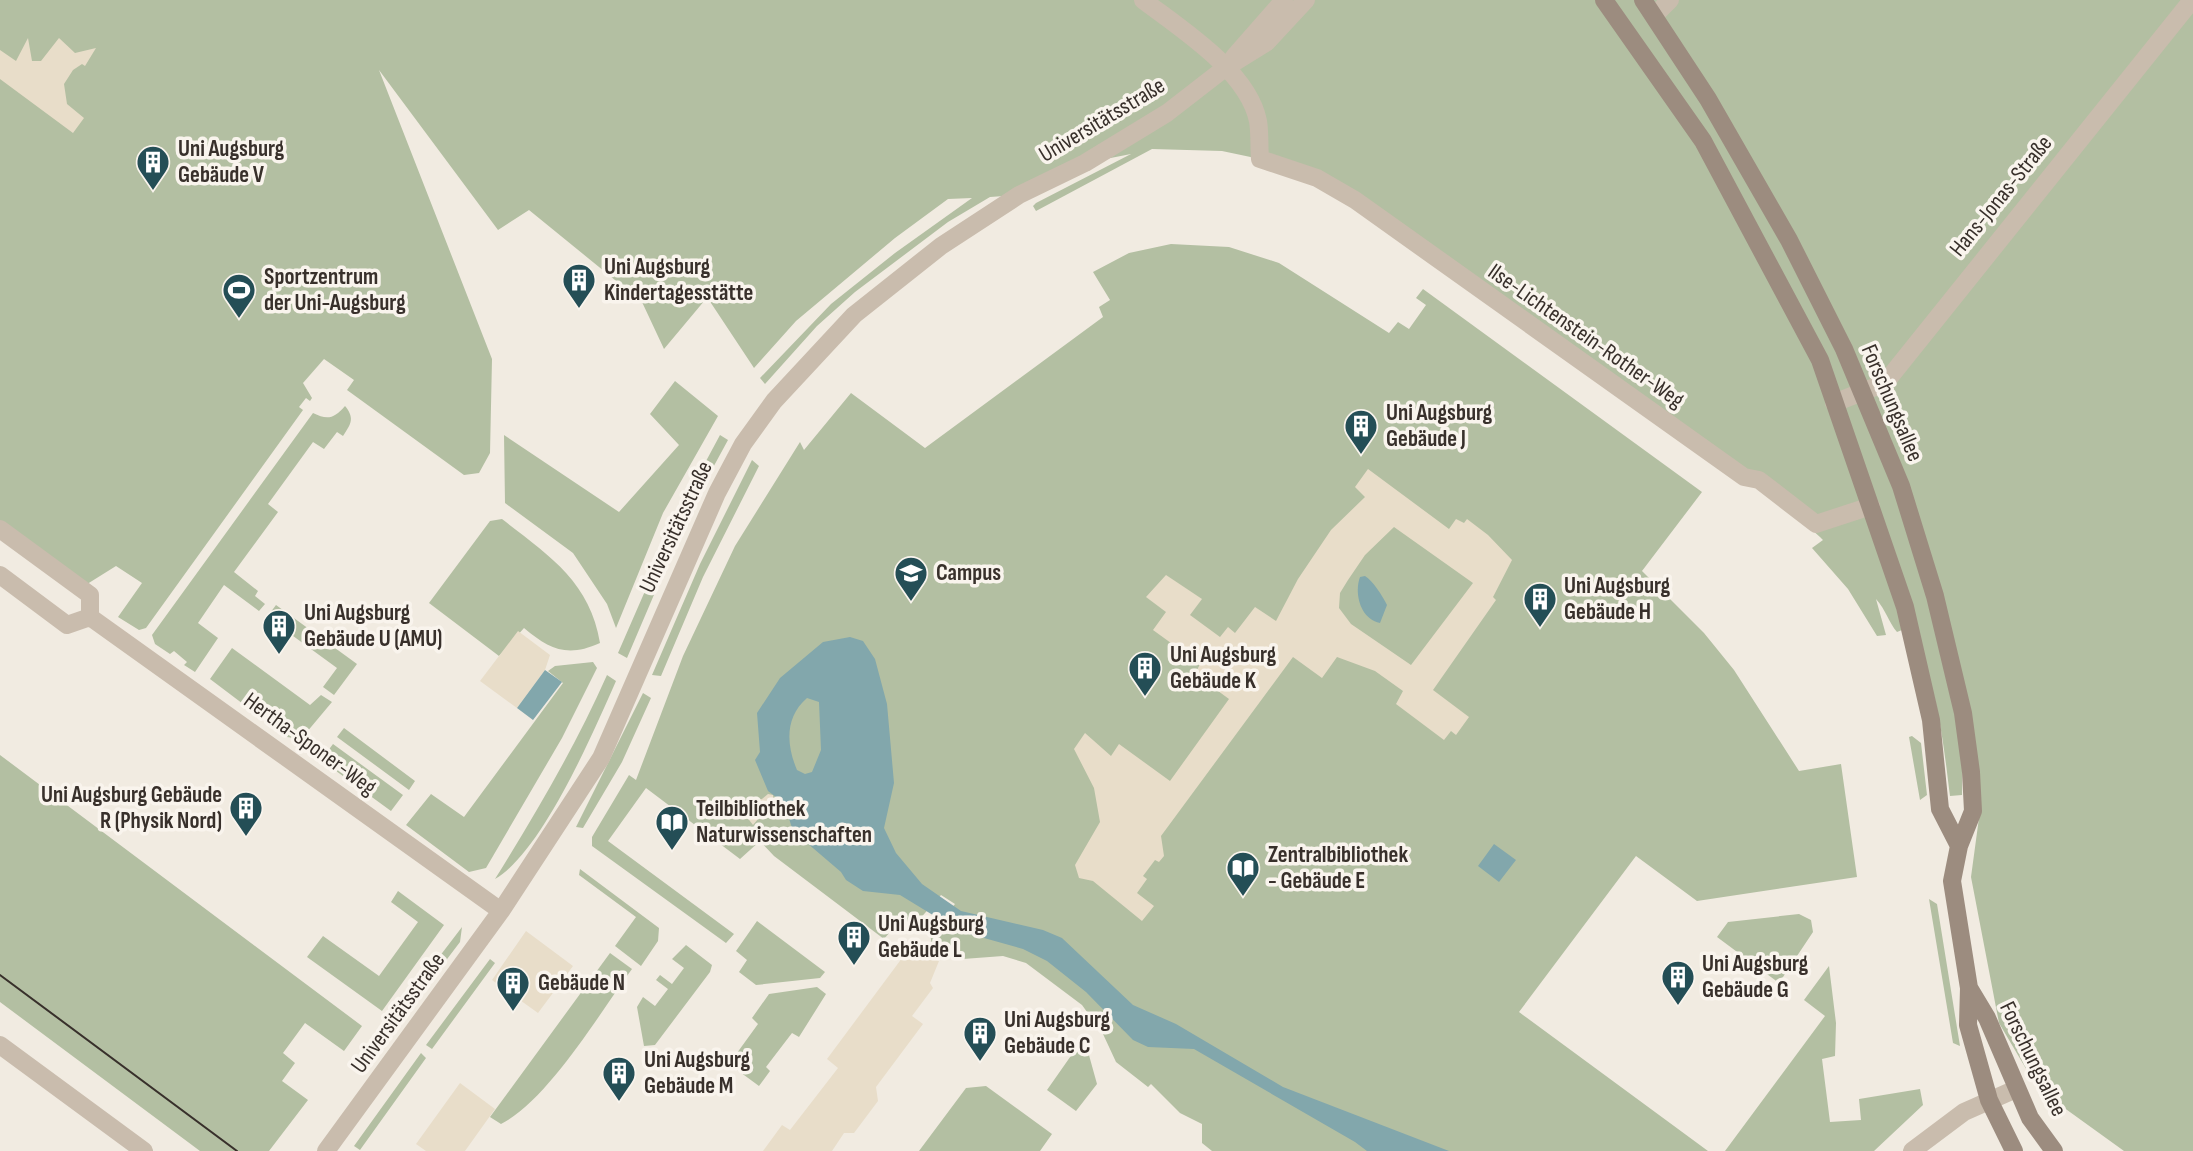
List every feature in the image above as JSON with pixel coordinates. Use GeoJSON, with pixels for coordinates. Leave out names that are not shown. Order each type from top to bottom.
{"type":"FeatureCollection","features":[{"type":"Feature","properties":{"kind":"street"},"geometry":{"type":"LineString","coordinates":[[1143,0],[1209,51],[1225,68]]}},
{"type":"Feature","properties":{"kind":"street","name":"Universitätsstraße"},"geometry":{"type":"LineString","coordinates":[[1225,68],[1284,0]]}},
{"type":"Feature","properties":{"kind":"street","name":"Universitätsstraße"},"geometry":{"type":"LineString","coordinates":[[326,1151],[501,911],[601,758],[717,493],[743,444],[774,401],[854,315],[942,246],[1019,195],[1084,163],[1167,113],[1225,68],[1267,43],[1306,0]]}},
{"type":"Feature","properties":{"kind":"street"},"geometry":{"type":"LineString","coordinates":[[1604,0],[1631,35],[1710,152],[1819,360],[1871,506],[1912,636],[1931,720],[1940,809],[1959,846]]}},
{"type":"Feature","properties":{"kind":"street","name":"Forschungsallee"},"geometry":{"type":"LineString","coordinates":[[1643,0],[1655,15],[1777,217],[1844,349],[1901,486],[1935,596],[1963,713],[1973,811],[1959,846],[1952,881],[1969,988],[1970,1037],[1989,1100],[2014,1151]]}},
{"type":"Feature","properties":{"kind":"street"},"geometry":{"type":"LineString","coordinates":[[1631,35],[1670,0]]}},
{"type":"Feature","properties":{"kind":"street","name":"Hans-Jonas-Straße"},"geometry":{"type":"LineString","coordinates":[[1834,403],[1885,383],[2192,0]]}},
{"type":"Feature","properties":{"kind":"street","name":"Ilse-Lichtenstein-Rother-Weg"},"geometry":{"type":"LineString","coordinates":[[1225,68],[1244,89],[1258,119],[1260,159],[1317,178],[1355,200],[1744,477],[1759,480],[1816,524],[1871,506]]}},
{"type":"Feature","properties":{"kind":"street"},"geometry":{"type":"LineString","coordinates":[[0,529],[90,595],[90,617],[67,625],[0,575]]}},
{"type":"Feature","properties":{"kind":"street","name":"Hertha-Sponer-Weg"},"geometry":{"type":"LineString","coordinates":[[90,617],[501,911]]}},
{"type":"Feature","properties":{"kind":"street","name":"Forschungsallee"},"geometry":{"type":"LineString","coordinates":[[1969,988],[1987,1017],[2030,1118],[2054,1151]]}},
{"type":"Feature","properties":{"kind":"street"},"geometry":{"type":"LineString","coordinates":[[0,1045],[144,1151]]}},
{"type":"Feature","properties":{"kind":"street"},"geometry":{"type":"LineString","coordinates":[[1912,1151],[1964,1112],[2016,1090]]}},
{"type":"Feature","properties":{"kind":"green space"},"geometry":{"type":"Polygon","coordinates":[[[0,0],[2193,0],[2193,1151],[2124,1151],[2038,1089],[1999,1023],[1971,877],[1981,803],[1962,767],[1962,795],[1950,796],[1937,708],[1931,685],[1914,644],[1902,630],[1897,632],[1876,599],[1886,635],[1877,636],[1848,589],[1812,548],[1823,540],[1786,507],[1355,200],[1260,159],[1222,151],[1152,149],[1036,211],[1033,206],[1036,203],[1131,154],[1085,163],[1019,195],[990,197],[948,222],[855,292],[817,326],[765,384],[760,378],[831,304],[895,253],[972,198],[948,199],[895,238],[796,321],[754,368],[709,300],[705,300],[664,349],[642,302],[529,210],[498,230],[379,70],[492,359],[490,453],[479,473],[464,475],[347,390],[354,380],[324,359],[303,383],[312,398],[310,401],[306,398],[299,407],[303,410],[146,628],[139,630],[118,617],[142,583],[116,566],[84,586],[0,522],[0,0]]]}},
{"type":"Feature","properties":{"kind":"green space"},"geometry":{"type":"Polygon","coordinates":[[[1171,244],[1229,247],[1279,263],[1389,333],[1398,322],[1409,329],[1426,305],[1416,298],[1423,289],[1702,492],[1642,571],[1704,633],[1734,670],[1799,771],[1841,764],[1857,877],[1697,901],[1636,856],[1519,1012],[1708,1151],[1212,1151],[1202,1143],[1202,1124],[1180,1113],[1151,1084],[1148,1087],[1116,1062],[1103,1034],[1082,1005],[1026,963],[1003,956],[963,959],[932,946],[930,933],[955,904],[941,895],[917,922],[896,925],[884,939],[774,856],[760,841],[740,859],[646,788],[608,841],[734,934],[726,943],[592,846],[592,837],[629,775],[636,780],[683,656],[735,546],[800,442],[804,450],[851,393],[925,448],[1103,317],[1099,307],[1110,300],[1093,272],[1129,253],[1171,244]]]}},
{"type":"Feature","properties":{"kind":"green space"},"geometry":{"type":"Polygon","coordinates":[[[675,381],[718,416],[663,513],[616,628],[607,604],[573,553],[505,503],[504,435],[619,512],[679,445],[650,414],[675,381]]]}},
{"type":"Feature","properties":{"kind":"green space"},"geometry":{"type":"Polygon","coordinates":[[[345,406],[351,421],[343,436],[337,432],[324,449],[313,442],[268,504],[278,512],[234,572],[258,591],[255,596],[265,604],[259,611],[224,585],[198,623],[218,638],[195,672],[184,665],[187,662],[174,651],[170,654],[155,644],[152,635],[313,413],[330,417],[345,406]]]}},
{"type":"Feature","properties":{"kind":"green space"},"geometry":{"type":"Polygon","coordinates":[[[720,435],[728,440],[691,508],[627,658],[618,653],[683,504],[720,435]]]}},
{"type":"Feature","properties":{"kind":"green space"},"geometry":{"type":"Polygon","coordinates":[[[752,460],[759,466],[703,577],[661,676],[652,675],[700,564],[752,460]]]}},
{"type":"Feature","properties":{"kind":"green space"},"geometry":{"type":"Polygon","coordinates":[[[502,519],[551,558],[577,586],[595,621],[600,643],[578,650],[559,649],[524,628],[499,656],[429,603],[490,521],[502,519]]]}},
{"type":"Feature","properties":{"kind":"green space"},"geometry":{"type":"Polygon","coordinates":[[[276,605],[357,664],[334,695],[323,687],[337,668],[267,617],[276,605]]]}},
{"type":"Feature","properties":{"kind":"green space"},"geometry":{"type":"Polygon","coordinates":[[[232,648],[310,705],[321,695],[332,702],[301,739],[287,737],[210,679],[232,648]]]}},
{"type":"Feature","properties":{"kind":"green space"},"geometry":{"type":"Polygon","coordinates":[[[593,662],[597,668],[562,738],[486,868],[469,872],[406,825],[431,794],[464,817],[563,683],[548,671],[555,666],[593,662]]]}},
{"type":"Feature","properties":{"kind":"green space"},"geometry":{"type":"Polygon","coordinates":[[[607,675],[616,681],[564,789],[530,844],[513,865],[495,879],[582,728],[607,675]]]}},
{"type":"Feature","properties":{"kind":"green space"},"geometry":{"type":"Polygon","coordinates":[[[643,693],[651,698],[622,762],[583,828],[576,827],[643,693]]]}},
{"type":"Feature","properties":{"kind":"green space"},"geometry":{"type":"Polygon","coordinates":[[[344,728],[415,781],[409,790],[337,737],[344,728]]]}},
{"type":"Feature","properties":{"kind":"green space"},"geometry":{"type":"Polygon","coordinates":[[[1912,736],[1921,743],[1927,795],[1920,800],[1909,737],[1912,736]]]}},
{"type":"Feature","properties":{"kind":"green space"},"geometry":{"type":"Polygon","coordinates":[[[333,744],[403,795],[391,811],[321,760],[333,744]]]}},
{"type":"Feature","properties":{"kind":"green space"},"geometry":{"type":"Polygon","coordinates":[[[0,755],[362,1026],[344,1051],[305,1023],[283,1053],[295,1063],[282,1081],[308,1100],[269,1151],[200,1151],[0,1002],[0,755]]]}},
{"type":"Feature","properties":{"kind":"green space"},"geometry":{"type":"Polygon","coordinates":[[[580,869],[659,928],[658,941],[641,966],[615,946],[636,917],[579,875],[580,869]]]}},
{"type":"Feature","properties":{"kind":"green space"},"geometry":{"type":"Polygon","coordinates":[[[398,891],[444,925],[382,1011],[307,957],[323,936],[379,976],[418,922],[391,902],[398,891]]]}},
{"type":"Feature","properties":{"kind":"green space"},"geometry":{"type":"Polygon","coordinates":[[[1929,899],[1937,904],[1960,1046],[1953,1043],[1929,899]]]}},
{"type":"Feature","properties":{"kind":"green space"},"geometry":{"type":"Polygon","coordinates":[[[1799,914],[1811,920],[1813,932],[1779,983],[1717,937],[1728,922],[1799,914]]]}},
{"type":"Feature","properties":{"kind":"green space"},"geometry":{"type":"Polygon","coordinates":[[[757,921],[825,972],[820,978],[756,985],[739,972],[747,960],[736,951],[757,921]]]}},
{"type":"Feature","properties":{"kind":"green space"},"geometry":{"type":"Polygon","coordinates":[[[462,927],[460,942],[397,1025],[391,1020],[462,927]]]}},
{"type":"Feature","properties":{"kind":"green space"},"geometry":{"type":"Polygon","coordinates":[[[686,945],[712,965],[710,972],[655,1045],[644,1046],[637,1007],[643,997],[655,1006],[668,989],[656,980],[660,975],[672,984],[684,968],[672,959],[686,945]]]}},
{"type":"Feature","properties":{"kind":"green space"},"geometry":{"type":"Polygon","coordinates":[[[610,953],[632,969],[572,1054],[537,1096],[519,1112],[501,1124],[490,1117],[610,953]]]}},
{"type":"Feature","properties":{"kind":"green space"},"geometry":{"type":"Polygon","coordinates":[[[490,959],[495,963],[432,1049],[426,1045],[490,959]]]}},
{"type":"Feature","properties":{"kind":"green space"},"geometry":{"type":"Polygon","coordinates":[[[1829,966],[1836,1023],[1835,1056],[1822,1059],[1830,1122],[1861,1120],[1859,1099],[1920,1089],[1923,1105],[1874,1151],[1725,1151],[1825,1016],[1804,1000],[1829,966]]]}},
{"type":"Feature","properties":{"kind":"green space"},"geometry":{"type":"Polygon","coordinates":[[[817,987],[826,994],[799,1037],[792,1033],[766,1067],[770,1071],[759,1086],[729,1064],[758,1024],[752,1018],[769,994],[817,987]]]}},
{"type":"Feature","properties":{"kind":"green space"},"geometry":{"type":"Polygon","coordinates":[[[1087,1048],[1097,1084],[1076,1111],[1047,1090],[1075,1050],[1087,1048]]]}},
{"type":"Feature","properties":{"kind":"green space"},"geometry":{"type":"Polygon","coordinates":[[[421,1053],[426,1058],[360,1150],[354,1146],[421,1053]]]}},
{"type":"Feature","properties":{"kind":"green space"},"geometry":{"type":"Polygon","coordinates":[[[986,1086],[1052,1134],[1040,1151],[919,1151],[966,1088],[986,1086]]]}},
{"type":"Feature","properties":{"kind":"shaded area"},"geometry":{"type":"Polygon","coordinates":[[[28,38],[32,61],[41,61],[59,38],[75,53],[96,48],[85,66],[82,64],[73,70],[64,84],[67,104],[84,118],[73,133],[0,79],[0,50],[16,61],[28,38]]]}},
{"type":"Feature","properties":{"kind":"shaded area"},"geometry":{"type":"Polygon","coordinates":[[[1368,469],[1449,529],[1456,519],[1464,523],[1467,519],[1488,535],[1512,560],[1493,597],[1496,600],[1433,690],[1469,717],[1456,735],[1451,731],[1444,740],[1396,704],[1403,691],[1375,671],[1337,657],[1322,678],[1293,657],[1161,836],[1164,856],[1159,862],[1155,860],[1143,876],[1147,879],[1137,893],[1154,906],[1142,921],[1093,881],[1079,878],[1075,865],[1100,822],[1094,788],[1074,749],[1085,733],[1111,756],[1119,744],[1170,781],[1229,699],[1195,674],[1200,664],[1153,630],[1166,612],[1146,597],[1166,575],[1202,599],[1190,615],[1220,637],[1228,627],[1235,633],[1255,607],[1276,621],[1298,579],[1331,530],[1365,497],[1355,487],[1368,469]],[[1394,527],[1365,555],[1348,580],[1340,593],[1339,608],[1351,624],[1411,665],[1473,583],[1394,527]]]}},
{"type":"Feature","properties":{"kind":"shaded area"},"geometry":{"type":"Polygon","coordinates":[[[518,631],[550,655],[545,670],[517,708],[480,681],[518,631]]]}},
{"type":"Feature","properties":{"kind":"shaded area"},"geometry":{"type":"Polygon","coordinates":[[[768,794],[773,795],[774,805],[767,808],[753,825],[736,803],[762,799],[768,794]]]}},
{"type":"Feature","properties":{"kind":"shaded area"},"geometry":{"type":"Polygon","coordinates":[[[526,931],[573,966],[538,1013],[492,980],[526,931]]]}},
{"type":"Feature","properties":{"kind":"shaded area"},"geometry":{"type":"Polygon","coordinates":[[[911,946],[939,961],[930,983],[933,988],[912,1016],[923,1024],[876,1087],[878,1101],[854,1133],[844,1133],[832,1151],[763,1151],[782,1125],[790,1130],[838,1068],[827,1059],[911,946]]]}},
{"type":"Feature","properties":{"kind":"shaded area"},"geometry":{"type":"Polygon","coordinates":[[[460,1083],[495,1109],[465,1151],[426,1151],[416,1144],[460,1083]]]}},
{"type":"Feature","properties":{"kind":"water"},"geometry":{"type":"Polygon","coordinates":[[[1365,576],[1387,605],[1380,623],[1373,621],[1363,611],[1358,598],[1358,583],[1360,577],[1365,576]]]}},
{"type":"Feature","properties":{"kind":"water"},"geometry":{"type":"Polygon","coordinates":[[[850,637],[863,641],[875,659],[887,704],[894,783],[884,828],[896,853],[922,884],[961,911],[1043,930],[1062,938],[1133,1005],[1176,1024],[1283,1087],[1449,1151],[1367,1151],[1194,1049],[1148,1047],[1133,1040],[1086,992],[1047,961],[1023,949],[959,931],[900,895],[863,891],[846,880],[841,872],[793,831],[784,803],[768,791],[755,760],[760,752],[757,713],[780,678],[823,642],[850,637]],[[807,698],[791,722],[793,760],[797,770],[805,774],[812,772],[821,750],[819,702],[807,698]]]}},
{"type":"Feature","properties":{"kind":"water"},"geometry":{"type":"Polygon","coordinates":[[[545,670],[562,682],[533,720],[517,708],[545,670]]]}},
{"type":"Feature","properties":{"kind":"water"},"geometry":{"type":"Polygon","coordinates":[[[1494,844],[1516,860],[1499,882],[1478,866],[1494,844]]]}},
{"type":"Feature","properties":{"kind":"tram line"},"geometry":{"type":"LineString","coordinates":[[0,975],[237,1151]]}},
{"type":"Feature","properties":{"kind":"place","name":"Uni Augsburg Gebäude V"},"geometry":{"type":"Point","coordinates":[153,192]}},
{"type":"Feature","properties":{"kind":"place","name":"Uni Augsburg Kindertagesstätte"},"geometry":{"type":"Point","coordinates":[579,310]}},
{"type":"Feature","properties":{"kind":"place","name":"Sportzentrum der Uni-Augsburg"},"geometry":{"type":"Point","coordinates":[239,320]}},
{"type":"Feature","properties":{"kind":"place","name":"Uni Augsburg Gebäude J"},"geometry":{"type":"Point","coordinates":[1361,456]}},
{"type":"Feature","properties":{"kind":"place","name":"Campus"},"geometry":{"type":"Point","coordinates":[911,603]}},
{"type":"Feature","properties":{"kind":"place","name":"Uni Augsburg Gebäude H"},"geometry":{"type":"Point","coordinates":[1540,629]}},
{"type":"Feature","properties":{"kind":"place","name":"Uni Augsburg Gebäude U (AMU)"},"geometry":{"type":"Point","coordinates":[279,656]}},
{"type":"Feature","properties":{"kind":"place","name":"Uni Augsburg Gebäude K"},"geometry":{"type":"Point","coordinates":[1145,698]}},
{"type":"Feature","properties":{"kind":"place","name":"Uni Augsburg Gebäude R (Physik Nord)"},"geometry":{"type":"Point","coordinates":[246,838]}},
{"type":"Feature","properties":{"kind":"place","name":"Teilbibliothek Naturwissenschaften"},"geometry":{"type":"Point","coordinates":[672,852]}},
{"type":"Feature","properties":{"kind":"place","name":"Zentralbibliothek - Gebäude E"},"geometry":{"type":"Point","coordinates":[1243,898]}},
{"type":"Feature","properties":{"kind":"place","name":"Uni Augsburg Gebäude L"},"geometry":{"type":"Point","coordinates":[854,967]}},
{"type":"Feature","properties":{"kind":"place","name":"Uni Augsburg Gebäude G"},"geometry":{"type":"Point","coordinates":[1678,1007]}},
{"type":"Feature","properties":{"kind":"place","name":"Gebäude N"},"geometry":{"type":"Point","coordinates":[513,1013]}},
{"type":"Feature","properties":{"kind":"place","name":"Uni Augsburg Gebäude C"},"geometry":{"type":"Point","coordinates":[980,1063]}},
{"type":"Feature","properties":{"kind":"place","name":"Uni Augsburg Gebäude M"},"geometry":{"type":"Point","coordinates":[619,1103]}}]}
